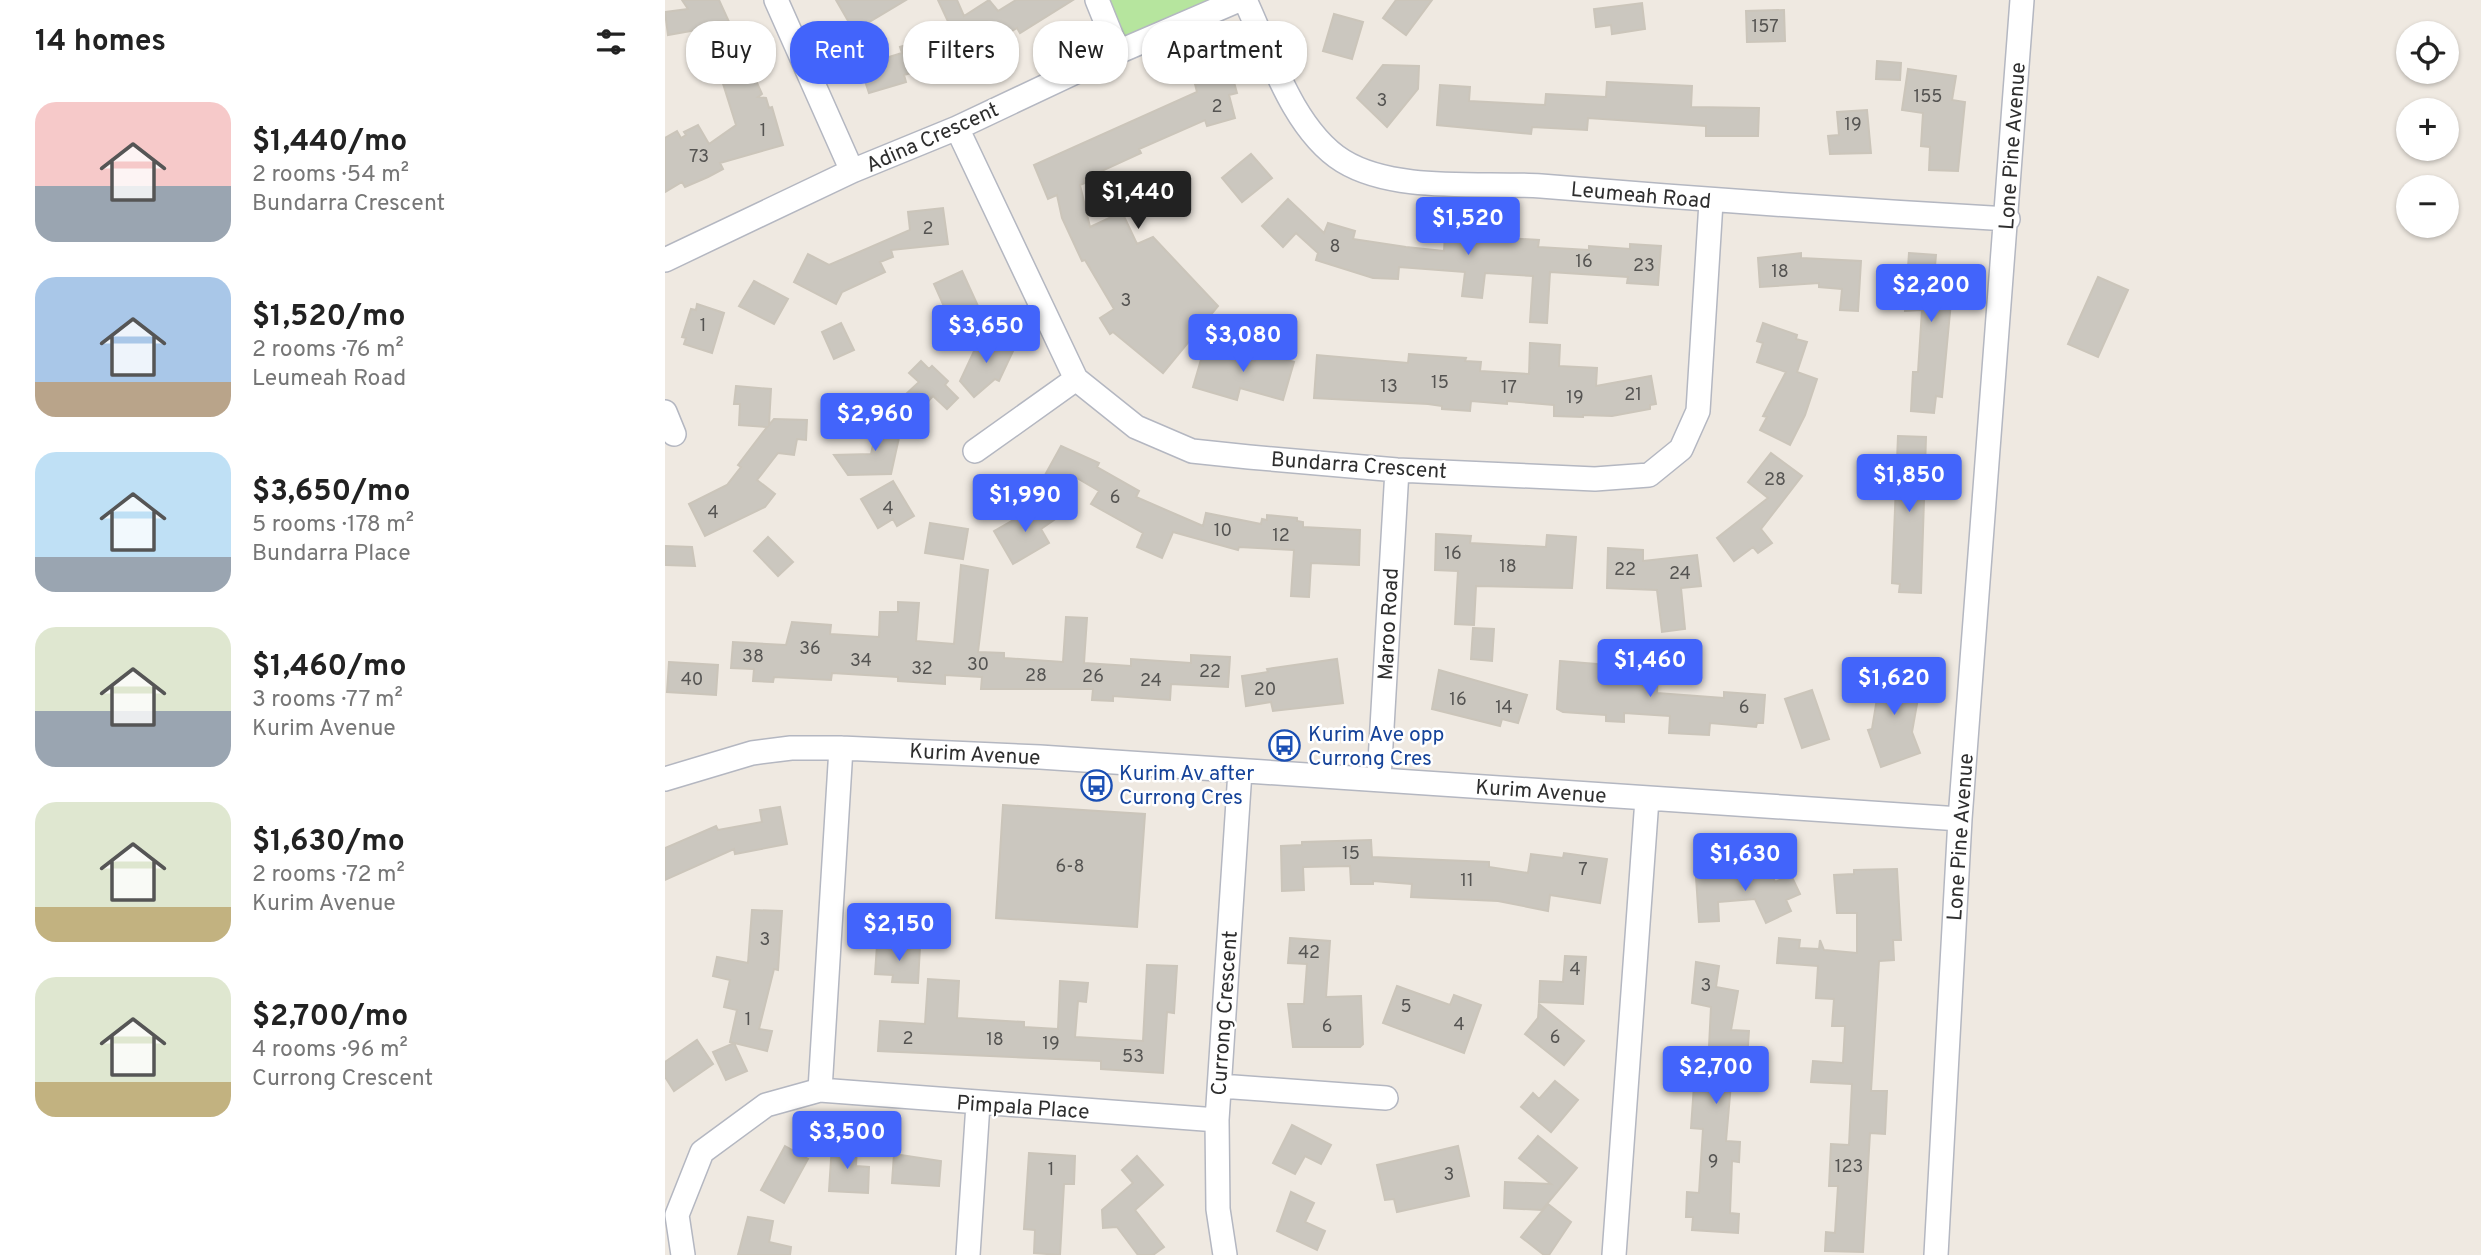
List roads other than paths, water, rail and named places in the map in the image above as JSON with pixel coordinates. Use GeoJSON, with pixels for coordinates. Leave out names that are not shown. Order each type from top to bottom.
{"type":"FeatureCollection","features":[{"type":"Feature","properties":{"kind":"street"},"geometry":{"type":"LineString","coordinates":[[776,0],[852,171]]}},
{"type":"Feature","properties":{"kind":"street"},"geometry":{"type":"LineString","coordinates":[[1097,0],[1105,21]]}},
{"type":"Feature","properties":{"kind":"street","name":"Adina Crescent"},"geometry":{"type":"LineString","coordinates":[[1128,48],[1239,0]]}},
{"type":"Feature","properties":{"kind":"street","name":"Leumeah Road"},"geometry":{"type":"LineString","coordinates":[[1245,0],[1299,116],[1319,141],[1343,161],[1374,174],[1407,180],[1538,186],[1711,202],[2008,219]]}},
{"type":"Feature","properties":{"kind":"street","name":"Lone Pine Avenue"},"geometry":{"type":"LineString","coordinates":[[1936,1255],[1960,818],[2008,219],[2022,0]]}},
{"type":"Feature","properties":{"kind":"street","name":"Adina Crescent"},"geometry":{"type":"LineString","coordinates":[[665,260],[852,171],[957,128],[1050,84]]}},
{"type":"Feature","properties":{"kind":"street","name":"Bundarra Crescent"},"geometry":{"type":"LineString","coordinates":[[957,128],[1076,379],[1136,427],[1192,451],[1398,470],[1595,479],[1649,475],[1681,449],[1699,411],[1711,202]]}},
{"type":"Feature","properties":{"kind":"street"},"geometry":{"type":"LineString","coordinates":[[975,451],[1076,379]]}},
{"type":"Feature","properties":{"kind":"street"},"geometry":{"type":"LineString","coordinates":[[665,412],[674,434]]}},
{"type":"Feature","properties":{"kind":"street","name":"Maroo Road"},"geometry":{"type":"LineString","coordinates":[[1379,779],[1398,470]]}},
{"type":"Feature","properties":{"kind":"street","name":"Kurim Avenue"},"geometry":{"type":"LineString","coordinates":[[665,779],[752,753],[791,748],[841,748],[1379,779],[1960,818]]}},
{"type":"Feature","properties":{"kind":"street"},"geometry":{"type":"LineString","coordinates":[[820,1090],[841,748]]}},
{"type":"Feature","properties":{"kind":"street","name":"Currong Crescent"},"geometry":{"type":"LineString","coordinates":[[1225,1255],[1218,1209],[1217,1120],[1240,771]]}},
{"type":"Feature","properties":{"kind":"street"},"geometry":{"type":"LineString","coordinates":[[1614,1255],[1647,799]]}},
{"type":"Feature","properties":{"kind":"street"},"geometry":{"type":"LineString","coordinates":[[1220,1086],[1386,1098]]}},
{"type":"Feature","properties":{"kind":"street","name":"Pimpala Place"},"geometry":{"type":"LineString","coordinates":[[683,1255],[677,1215],[702,1152],[766,1105],[820,1090],[1217,1120]]}},
{"type":"Feature","properties":{"kind":"street"},"geometry":{"type":"LineString","coordinates":[[968,1255],[978,1104]]}},
{"type":"Feature","properties":{"kind":"place","name":"Kurim Ave opp Currong Cres"},"geometry":{"type":"Point","coordinates":[1285,746]}},
{"type":"Feature","properties":{"kind":"place","name":"Kurim Av after Currong Cres"},"geometry":{"type":"Point","coordinates":[1096,785]}}]}
